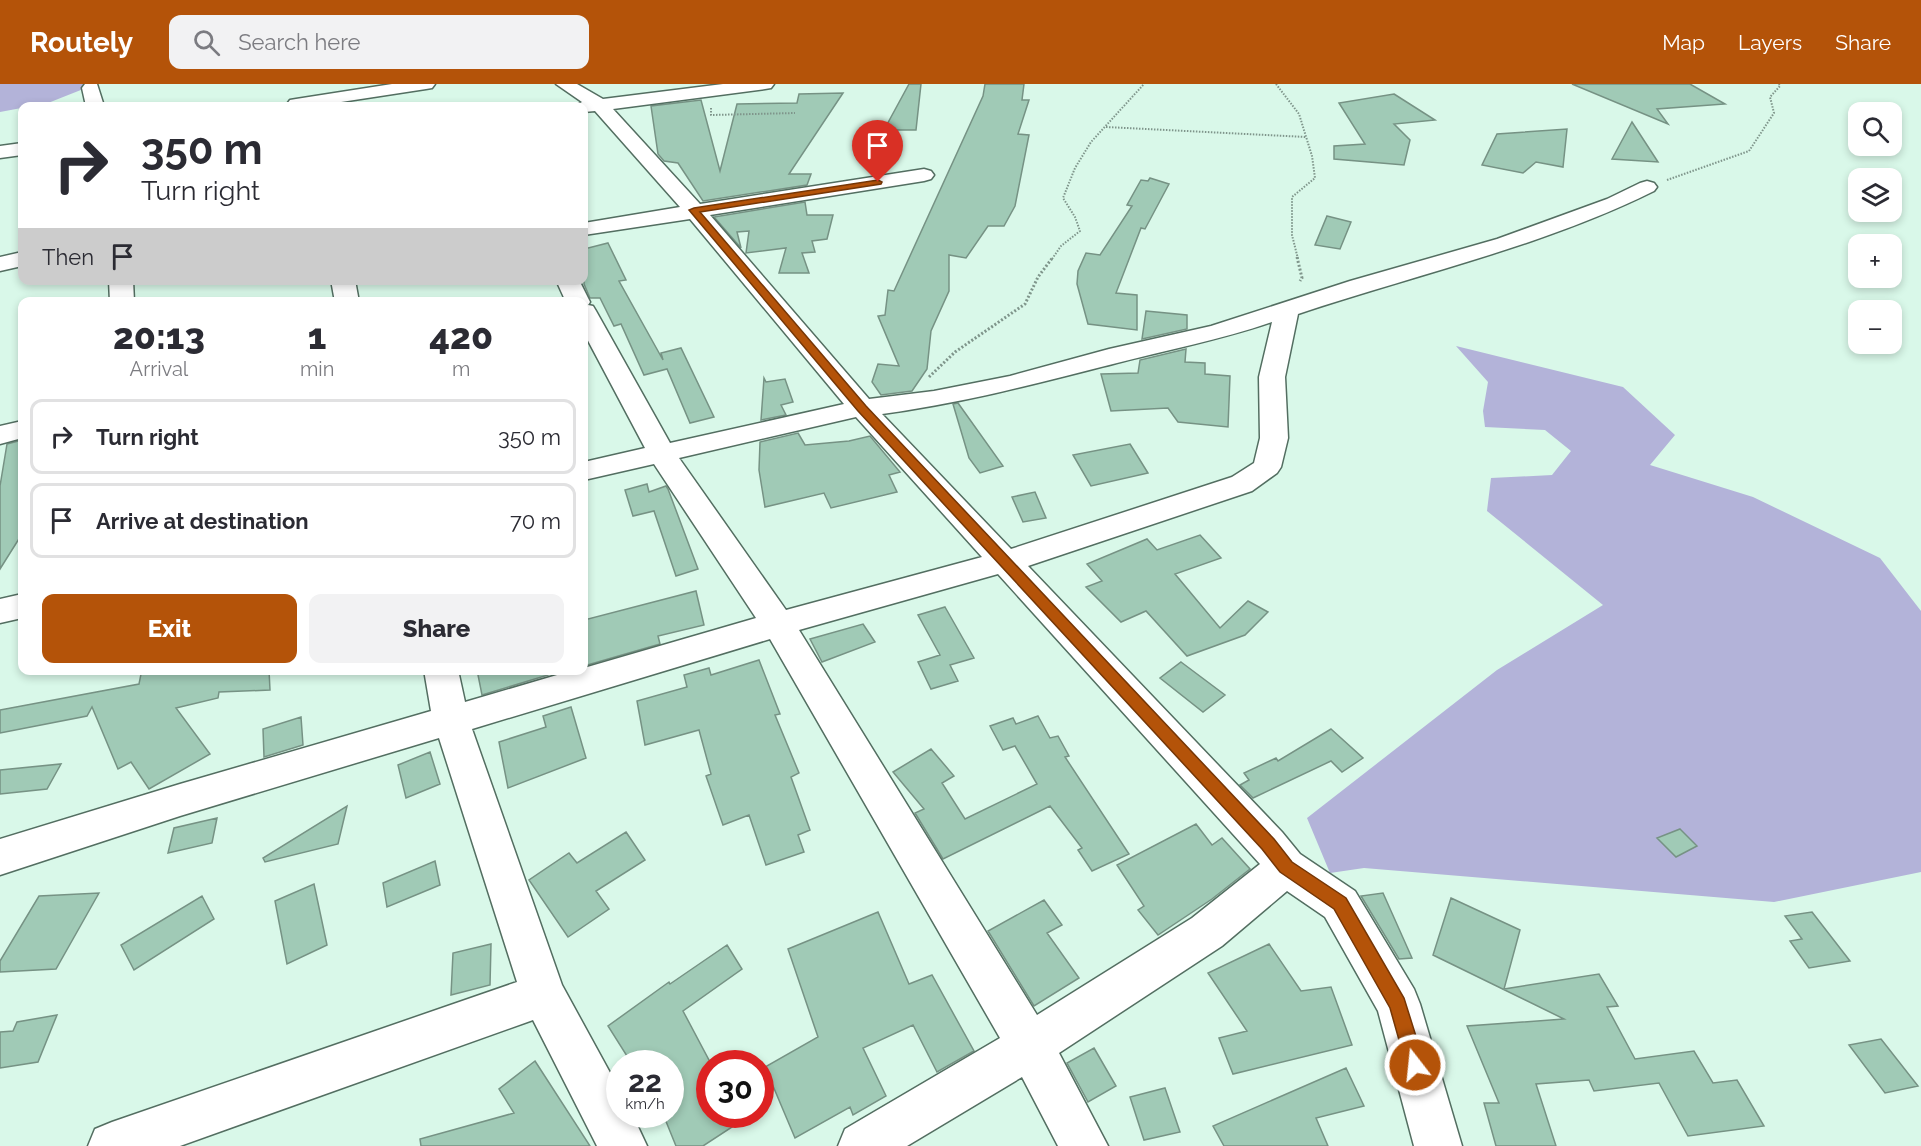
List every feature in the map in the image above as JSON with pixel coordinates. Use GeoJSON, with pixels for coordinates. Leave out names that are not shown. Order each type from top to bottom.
{"type":"FeatureCollection","features":[{"type":"Feature","properties":{"kind":"street"},"geometry":{"type":"LineString","coordinates":[[315,102],[426,84]]}},
{"type":"Feature","properties":{"kind":"street"},"geometry":{"type":"LineString","coordinates":[[565,84],[587,102]]}},
{"type":"Feature","properties":{"kind":"street"},"geometry":{"type":"LineString","coordinates":[[592,106],[765,84]]}},
{"type":"Feature","properties":{"kind":"street"},"geometry":{"type":"LineString","coordinates":[[91,88],[94,102]]}},
{"type":"Feature","properties":{"kind":"street"},"geometry":{"type":"LineString","coordinates":[[592,106],[694,210],[862,408],[1268,844],[1286,867],[1340,904],[1398,1004],[1438,1146]]}},
{"type":"Feature","properties":{"kind":"street"},"geometry":{"type":"LineString","coordinates":[[0,152],[18,150]]}},
{"type":"Feature","properties":{"kind":"street"},"geometry":{"type":"LineString","coordinates":[[588,228],[924,175]]}},
{"type":"Feature","properties":{"kind":"street"},"geometry":{"type":"LineString","coordinates":[[588,470],[862,408],[934,399],[1013,383],[1109,357],[1218,332],[1358,285],[1505,244],[1614,203],[1647,187]]}},
{"type":"Feature","properties":{"kind":"street"},"geometry":{"type":"LineString","coordinates":[[0,264],[18,260]]}},
{"type":"Feature","properties":{"kind":"street"},"geometry":{"type":"LineString","coordinates":[[0,857],[778,624],[1046,550],[1242,484],[1267,467],[1274,438],[1272,377],[1287,309]]}},
{"type":"Feature","properties":{"kind":"street"},"geometry":{"type":"LineString","coordinates":[[588,318],[662,454],[778,624],[1030,1046],[1084,1146]]}},
{"type":"Feature","properties":{"kind":"street"},"geometry":{"type":"LineString","coordinates":[[0,435],[18,430]]}},
{"type":"Feature","properties":{"kind":"street"},"geometry":{"type":"LineString","coordinates":[[0,611],[18,607]]}},
{"type":"Feature","properties":{"kind":"street"},"geometry":{"type":"LineString","coordinates":[[442,675],[451,721],[543,995],[623,1146]]}},
{"type":"Feature","properties":{"kind":"street"},"geometry":{"type":"LineString","coordinates":[[862,1146],[1030,1046],[1207,932],[1286,867]]}},
{"type":"Feature","properties":{"kind":"street"},"geometry":{"type":"LineString","coordinates":[[112,1146],[543,995]]}},
{"type":"Feature","properties":{"kind":"path"},"geometry":{"type":"LineString","coordinates":[[903,403],[955,352],[1025,304],[1038,277],[1061,246],[1080,231],[1075,217],[1063,198],[1085,149],[1144,84]]}},
{"type":"Feature","properties":{"kind":"path"},"geometry":{"type":"LineString","coordinates":[[1276,84],[1299,114],[1315,178],[1292,196],[1292,235],[1302,278],[1287,309]]}},
{"type":"Feature","properties":{"kind":"path"},"geometry":{"type":"LineString","coordinates":[[1647,187],[1749,151],[1774,113],[1770,97],[1780,86],[1779,84]]}},
{"type":"Feature","properties":{"kind":"path"},"geometry":{"type":"LineString","coordinates":[[723,88],[711,115],[795,112]]}},
{"type":"Feature","properties":{"kind":"path"},"geometry":{"type":"LineString","coordinates":[[1105,127],[1306,137]]}},
{"type":"Feature","properties":{"kind":"shaded area"},"geometry":{"type":"Polygon","coordinates":[[[0,84],[96,84],[51,102],[18,102],[18,109],[0,112],[0,84]]]}},
{"type":"Feature","properties":{"kind":"shaded area"},"geometry":{"type":"Polygon","coordinates":[[[1456,346],[1623,387],[1675,435],[1650,465],[1753,497],[1880,558],[1921,611],[1921,872],[1774,902],[1364,868],[1330,873],[1307,818],[1497,670],[1603,605],[1487,511],[1491,478],[1552,475],[1571,451],[1545,430],[1485,427],[1483,411],[1488,382],[1456,346]]]}},
{"type":"Feature","properties":{"kind":"building"},"geometry":{"type":"Polygon","coordinates":[[[909,84],[921,84],[916,130],[884,130],[909,84]]]}},
{"type":"Feature","properties":{"kind":"building"},"geometry":{"type":"Polygon","coordinates":[[[985,84],[1024,84],[1022,100],[1029,100],[1018,134],[1029,135],[1015,206],[1004,226],[988,226],[966,258],[949,255],[949,291],[931,331],[927,369],[912,391],[881,395],[872,382],[878,364],[899,366],[878,316],[885,315],[888,290],[894,291],[983,96],[985,84]]]}},
{"type":"Feature","properties":{"kind":"building"},"geometry":{"type":"Polygon","coordinates":[[[1572,84],[1690,84],[1725,104],[1657,109],[1668,124],[1572,84]]]}},
{"type":"Feature","properties":{"kind":"building"},"geometry":{"type":"Polygon","coordinates":[[[843,93],[789,174],[811,174],[807,185],[703,201],[678,163],[664,161],[658,154],[651,106],[701,100],[720,171],[737,104],[797,103],[799,94],[843,93]]]}},
{"type":"Feature","properties":{"kind":"building"},"geometry":{"type":"Polygon","coordinates":[[[1394,94],[1435,120],[1394,124],[1410,140],[1404,165],[1334,159],[1334,146],[1365,144],[1339,103],[1394,94]]]}},
{"type":"Feature","properties":{"kind":"building"},"geometry":{"type":"Polygon","coordinates":[[[1632,122],[1658,162],[1612,159],[1632,122]]]}},
{"type":"Feature","properties":{"kind":"building"},"geometry":{"type":"Polygon","coordinates":[[[1567,129],[1563,167],[1536,162],[1523,173],[1482,165],[1497,134],[1567,129]]]}},
{"type":"Feature","properties":{"kind":"building"},"geometry":{"type":"Polygon","coordinates":[[[1150,178],[1169,184],[1145,229],[1141,228],[1116,293],[1137,295],[1137,330],[1088,324],[1077,284],[1078,271],[1086,253],[1100,255],[1132,206],[1127,205],[1141,180],[1148,181],[1150,178]]]}},
{"type":"Feature","properties":{"kind":"building"},"geometry":{"type":"Polygon","coordinates":[[[805,202],[807,215],[833,215],[827,239],[812,241],[815,252],[802,253],[809,273],[779,273],[786,248],[746,253],[749,231],[737,232],[741,248],[714,217],[805,202]]]}},
{"type":"Feature","properties":{"kind":"building"},"geometry":{"type":"Polygon","coordinates":[[[1327,216],[1351,222],[1340,249],[1315,245],[1327,216]]]}},
{"type":"Feature","properties":{"kind":"building"},"geometry":{"type":"Polygon","coordinates":[[[608,243],[626,280],[619,281],[663,360],[661,353],[681,348],[714,417],[690,423],[667,369],[644,375],[621,324],[614,326],[600,298],[590,298],[584,285],[588,285],[588,248],[608,243]]]}},
{"type":"Feature","properties":{"kind":"building"},"geometry":{"type":"Polygon","coordinates":[[[1146,311],[1187,315],[1187,329],[1142,339],[1146,311]]]}},
{"type":"Feature","properties":{"kind":"building"},"geometry":{"type":"Polygon","coordinates":[[[1186,349],[1185,362],[1205,363],[1205,374],[1230,376],[1228,427],[1178,422],[1168,408],[1111,411],[1101,374],[1138,373],[1140,360],[1186,349]]]}},
{"type":"Feature","properties":{"kind":"building"},"geometry":{"type":"Polygon","coordinates":[[[764,378],[766,382],[785,379],[793,402],[781,405],[786,415],[761,420],[764,378]]]}},
{"type":"Feature","properties":{"kind":"building"},"geometry":{"type":"Polygon","coordinates":[[[958,403],[1003,466],[980,473],[969,458],[953,404],[958,403]]]}},
{"type":"Feature","properties":{"kind":"building"},"geometry":{"type":"Polygon","coordinates":[[[798,433],[805,445],[849,441],[870,436],[900,472],[889,475],[897,492],[831,508],[824,493],[765,507],[759,470],[760,442],[798,433]]]}},
{"type":"Feature","properties":{"kind":"building"},"geometry":{"type":"Polygon","coordinates":[[[18,441],[18,540],[0,569],[0,486],[7,444],[18,441]]]}},
{"type":"Feature","properties":{"kind":"building"},"geometry":{"type":"Polygon","coordinates":[[[1130,444],[1148,473],[1091,486],[1073,455],[1130,444]]]}},
{"type":"Feature","properties":{"kind":"building"},"geometry":{"type":"Polygon","coordinates":[[[647,484],[649,492],[666,486],[668,489],[698,569],[676,576],[654,511],[633,516],[625,490],[647,484]]]}},
{"type":"Feature","properties":{"kind":"building"},"geometry":{"type":"Polygon","coordinates":[[[1035,492],[1046,518],[1023,522],[1012,497],[1035,492]]]}},
{"type":"Feature","properties":{"kind":"building"},"geometry":{"type":"Polygon","coordinates":[[[1200,535],[1221,558],[1175,574],[1220,628],[1248,601],[1268,612],[1245,635],[1187,656],[1146,611],[1121,622],[1086,587],[1102,581],[1087,564],[1147,539],[1157,550],[1200,535]]]}},
{"type":"Feature","properties":{"kind":"building"},"geometry":{"type":"Polygon","coordinates":[[[696,591],[704,625],[658,636],[660,644],[588,665],[588,619],[696,591]]]}},
{"type":"Feature","properties":{"kind":"building"},"geometry":{"type":"Polygon","coordinates":[[[945,607],[974,658],[950,665],[958,681],[931,689],[918,662],[940,655],[918,615],[945,607]]]}},
{"type":"Feature","properties":{"kind":"building"},"geometry":{"type":"Polygon","coordinates":[[[863,624],[875,642],[822,662],[810,639],[863,624]]]}},
{"type":"Feature","properties":{"kind":"building"},"geometry":{"type":"Polygon","coordinates":[[[759,660],[780,714],[775,715],[799,773],[791,777],[810,830],[798,835],[804,852],[766,865],[749,815],[723,825],[706,776],[711,774],[699,730],[645,745],[637,701],[687,687],[684,675],[709,668],[711,675],[759,660]]]}},
{"type":"Feature","properties":{"kind":"building"},"geometry":{"type":"Polygon","coordinates":[[[1181,662],[1225,695],[1203,712],[1160,678],[1181,662]]]}},
{"type":"Feature","properties":{"kind":"building"},"geometry":{"type":"Polygon","coordinates":[[[141,675],[269,675],[270,690],[219,692],[218,698],[176,708],[210,754],[149,789],[131,762],[118,769],[92,707],[87,716],[0,733],[0,710],[139,684],[141,675]]]}},
{"type":"Feature","properties":{"kind":"building"},"geometry":{"type":"Polygon","coordinates":[[[478,675],[548,675],[482,695],[478,675]]]}},
{"type":"Feature","properties":{"kind":"building"},"geometry":{"type":"Polygon","coordinates":[[[571,707],[586,758],[508,788],[499,742],[546,727],[543,716],[571,707]]]}},
{"type":"Feature","properties":{"kind":"building"},"geometry":{"type":"Polygon","coordinates":[[[1038,716],[1050,738],[1058,736],[1069,756],[1065,757],[1129,854],[1092,871],[1078,850],[1082,848],[1050,806],[943,859],[915,813],[924,809],[893,772],[931,749],[954,776],[942,783],[965,819],[1037,784],[1015,746],[1003,750],[990,726],[1013,718],[1016,724],[1038,716]]]}},
{"type":"Feature","properties":{"kind":"building"},"geometry":{"type":"Polygon","coordinates":[[[301,717],[303,745],[264,757],[263,729],[301,717]]]}},
{"type":"Feature","properties":{"kind":"building"},"geometry":{"type":"Polygon","coordinates":[[[1331,729],[1363,758],[1342,772],[1331,761],[1253,798],[1240,785],[1249,780],[1244,773],[1276,758],[1278,761],[1331,729]]]}},
{"type":"Feature","properties":{"kind":"building"},"geometry":{"type":"Polygon","coordinates":[[[430,752],[440,784],[406,798],[398,765],[430,752]]]}},
{"type":"Feature","properties":{"kind":"building"},"geometry":{"type":"Polygon","coordinates":[[[61,764],[47,789],[0,794],[0,770],[61,764]]]}},
{"type":"Feature","properties":{"kind":"building"},"geometry":{"type":"Polygon","coordinates":[[[347,806],[338,844],[265,862],[263,858],[347,806]]]}},
{"type":"Feature","properties":{"kind":"building"},"geometry":{"type":"Polygon","coordinates":[[[217,818],[212,843],[168,853],[174,828],[217,818]]]}},
{"type":"Feature","properties":{"kind":"building"},"geometry":{"type":"Polygon","coordinates":[[[1196,824],[1212,845],[1222,838],[1250,869],[1212,899],[1158,935],[1138,910],[1144,906],[1117,865],[1196,824]]]}},
{"type":"Feature","properties":{"kind":"building"},"geometry":{"type":"Polygon","coordinates":[[[1680,829],[1697,846],[1676,857],[1657,838],[1680,829]]]}},
{"type":"Feature","properties":{"kind":"building"},"geometry":{"type":"Polygon","coordinates":[[[626,832],[645,860],[596,891],[609,909],[568,937],[529,880],[569,853],[577,863],[626,832]]]}},
{"type":"Feature","properties":{"kind":"building"},"geometry":{"type":"Polygon","coordinates":[[[435,861],[440,885],[387,907],[383,883],[435,861]]]}},
{"type":"Feature","properties":{"kind":"building"},"geometry":{"type":"Polygon","coordinates":[[[314,884],[327,945],[287,964],[275,901],[314,884]]]}},
{"type":"Feature","properties":{"kind":"building"},"geometry":{"type":"Polygon","coordinates":[[[99,893],[56,969],[0,972],[0,961],[39,896],[99,893]]]}},
{"type":"Feature","properties":{"kind":"building"},"geometry":{"type":"Polygon","coordinates":[[[1383,893],[1412,958],[1399,959],[1361,896],[1383,893]]]}},
{"type":"Feature","properties":{"kind":"building"},"geometry":{"type":"Polygon","coordinates":[[[202,896],[214,919],[134,970],[121,945],[202,896]]]}},
{"type":"Feature","properties":{"kind":"building"},"geometry":{"type":"Polygon","coordinates":[[[1451,898],[1520,930],[1504,989],[1599,974],[1618,1006],[1607,1007],[1635,1059],[1694,1051],[1713,1083],[1737,1080],[1764,1126],[1688,1136],[1659,1083],[1594,1091],[1589,1080],[1536,1084],[1556,1146],[1496,1146],[1484,1103],[1499,1103],[1467,1026],[1564,1019],[1433,955],[1451,898]]]}},
{"type":"Feature","properties":{"kind":"building"},"geometry":{"type":"Polygon","coordinates":[[[1044,900],[1062,925],[1047,933],[1079,978],[1034,1006],[988,931],[1044,900]]]}},
{"type":"Feature","properties":{"kind":"building"},"geometry":{"type":"Polygon","coordinates":[[[878,912],[909,984],[932,975],[974,1051],[937,1072],[913,1025],[863,1048],[886,1096],[853,1115],[850,1107],[795,1138],[774,1088],[774,1062],[818,1037],[788,949],[878,912]]]}},
{"type":"Feature","properties":{"kind":"building"},"geometry":{"type":"Polygon","coordinates":[[[1812,912],[1850,961],[1809,968],[1790,941],[1802,939],[1785,916],[1812,912]]]}},
{"type":"Feature","properties":{"kind":"building"},"geometry":{"type":"Polygon","coordinates":[[[491,944],[490,985],[451,995],[453,953],[491,944]]]}},
{"type":"Feature","properties":{"kind":"building"},"geometry":{"type":"Polygon","coordinates":[[[1269,944],[1301,991],[1331,987],[1352,1045],[1233,1074],[1219,1038],[1247,1031],[1208,973],[1269,944]]]}},
{"type":"Feature","properties":{"kind":"building"},"geometry":{"type":"Polygon","coordinates":[[[727,945],[742,969],[683,1011],[704,1050],[696,1050],[696,1128],[731,1128],[703,1146],[676,1146],[669,1128],[684,1128],[684,1050],[623,1050],[608,1026],[669,982],[670,984],[727,945]]]}},
{"type":"Feature","properties":{"kind":"building"},"geometry":{"type":"Polygon","coordinates":[[[57,1015],[38,1062],[0,1068],[0,1032],[13,1031],[17,1022],[57,1015]]]}},
{"type":"Feature","properties":{"kind":"building"},"geometry":{"type":"Polygon","coordinates":[[[1881,1039],[1918,1086],[1885,1093],[1849,1045],[1881,1039]]]}},
{"type":"Feature","properties":{"kind":"building"},"geometry":{"type":"Polygon","coordinates":[[[1094,1048],[1116,1086],[1088,1102],[1067,1063],[1094,1048]]]}},
{"type":"Feature","properties":{"kind":"building"},"geometry":{"type":"Polygon","coordinates":[[[535,1061],[590,1146],[421,1146],[420,1139],[514,1113],[499,1089],[535,1061]]]}},
{"type":"Feature","properties":{"kind":"building"},"geometry":{"type":"Polygon","coordinates":[[[1346,1068],[1364,1106],[1316,1118],[1328,1146],[1224,1146],[1213,1126],[1346,1068]]]}},
{"type":"Feature","properties":{"kind":"building"},"geometry":{"type":"Polygon","coordinates":[[[1165,1088],[1180,1132],[1144,1140],[1130,1097],[1165,1088]]]}},
{"type":"Feature","properties":{"kind":"route"},"geometry":{"type":"LineString","coordinates":[[878,182],[694,210],[862,408],[1268,844],[1286,867],[1340,904],[1398,1004],[1415,1065]]}}]}
